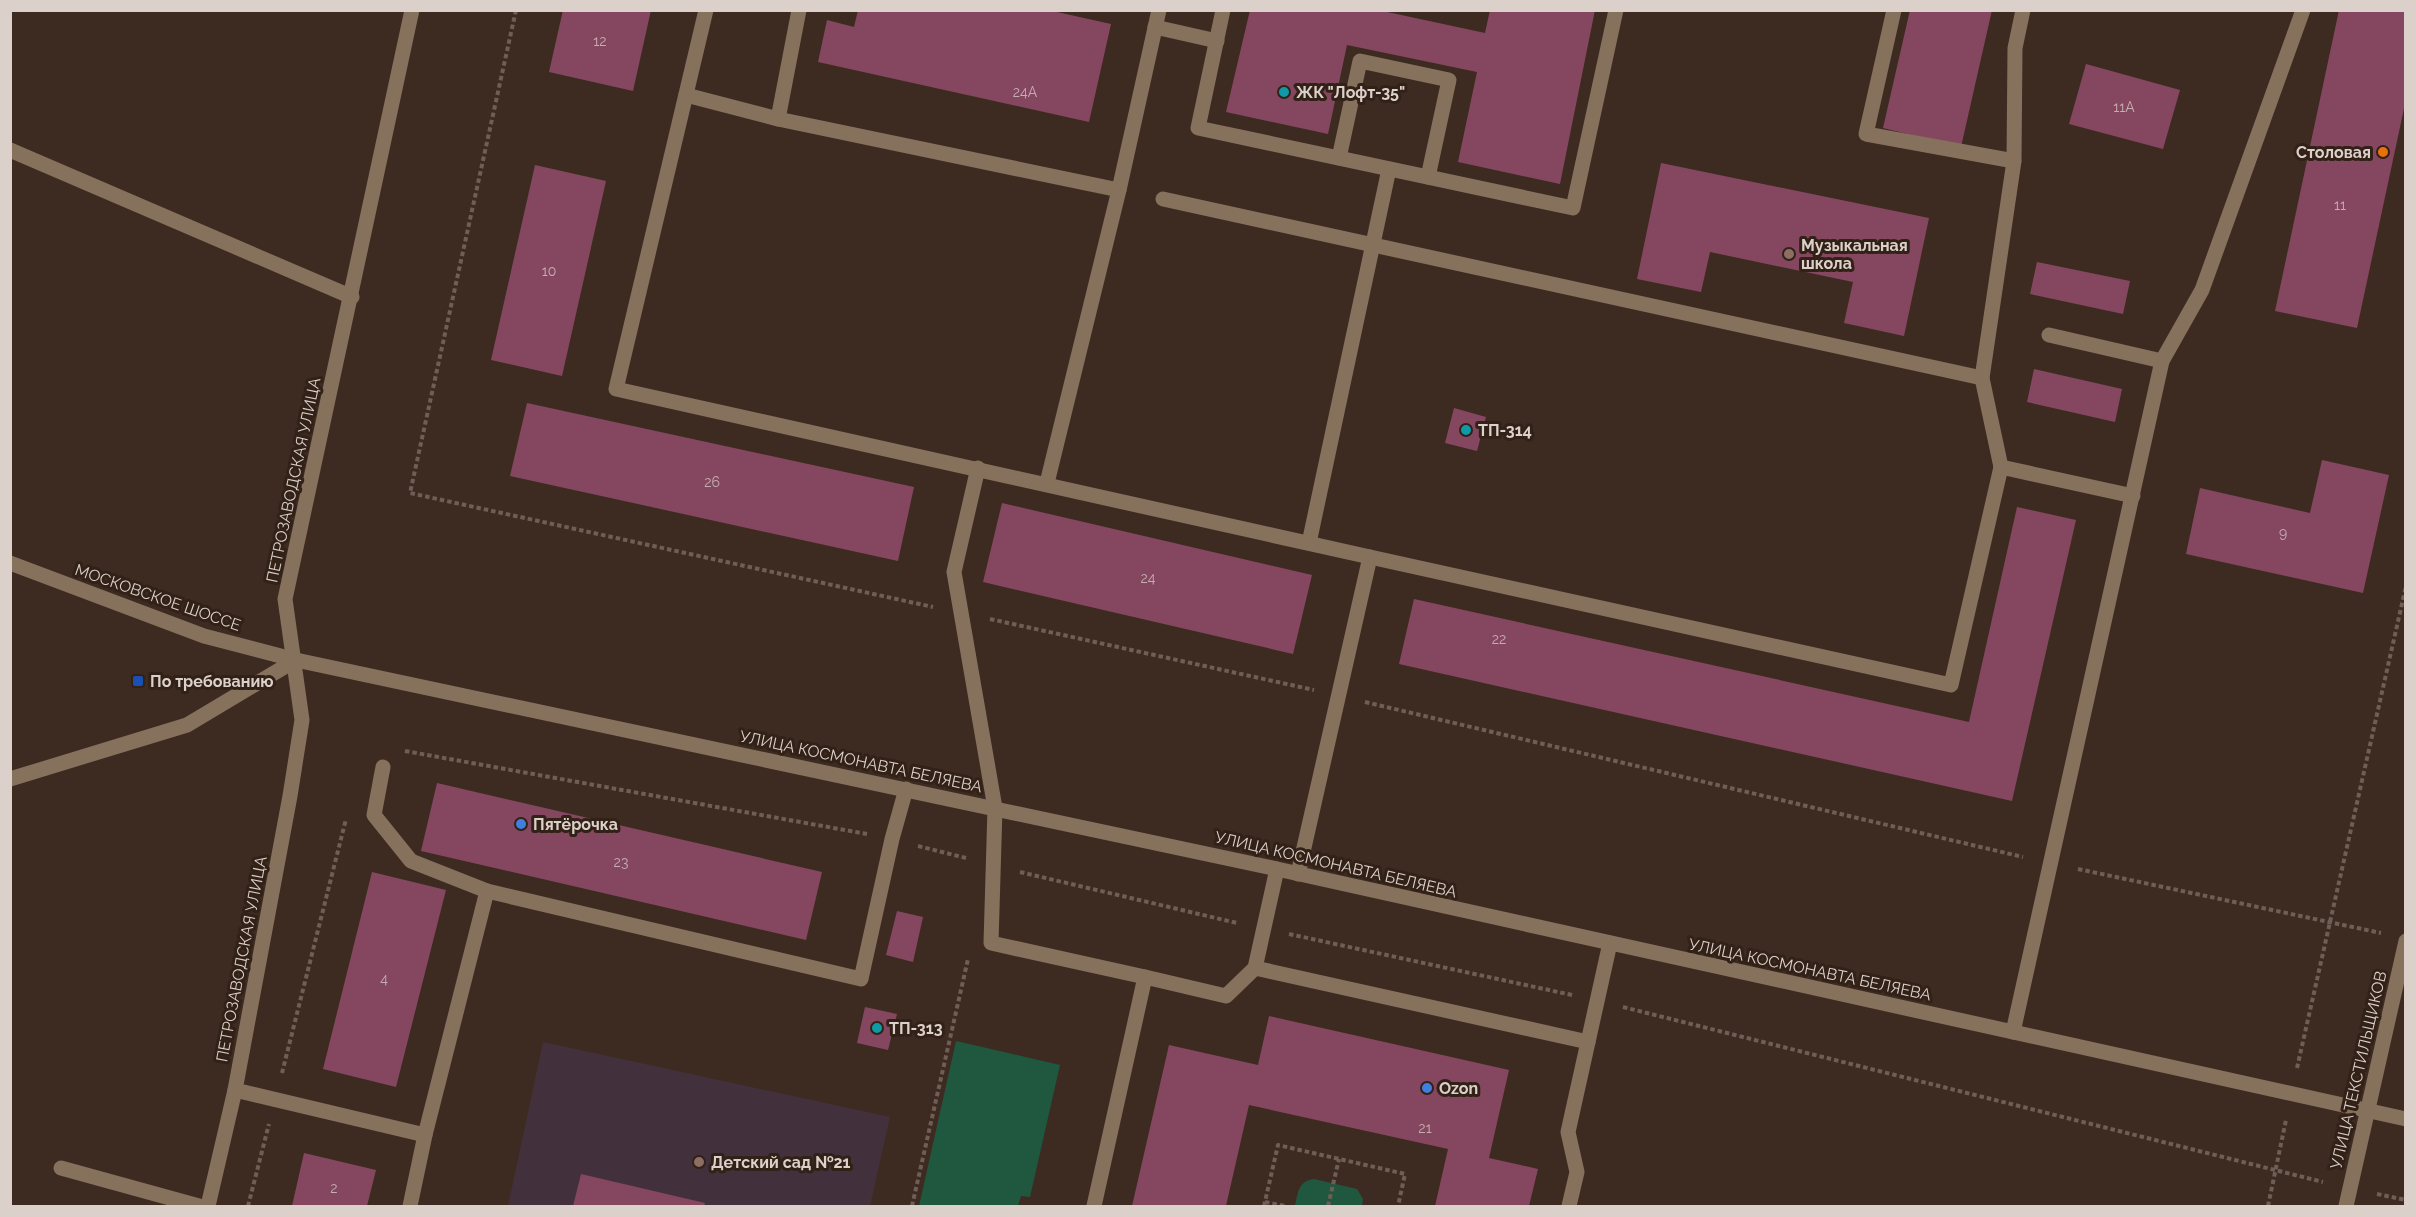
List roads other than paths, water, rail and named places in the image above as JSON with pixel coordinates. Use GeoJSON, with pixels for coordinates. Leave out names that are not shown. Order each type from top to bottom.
{"type":"FeatureCollection","features":[{"type":"Feature","properties":{"kind":"street","name":"ПЕТРОЗАВОДСКАЯ УЛИЦА"},"geometry":{"type":"LineString","coordinates":[[208,1206],[235,1090],[302,720],[296,660],[285,599],[352,297],[412,10]]}},
{"type":"Feature","properties":{"kind":"street"},"geometry":{"type":"LineString","coordinates":[[706,10],[616,389],[1951,685],[2001,467],[1982,378],[2014,161],[2015,48],[2023,10]]}},
{"type":"Feature","properties":{"kind":"street"},"geometry":{"type":"LineString","coordinates":[[778,119],[799,10]]}},
{"type":"Feature","properties":{"kind":"street"},"geometry":{"type":"LineString","coordinates":[[1047,483],[1119,190],[1159,10]]}},
{"type":"Feature","properties":{"kind":"street"},"geometry":{"type":"LineString","coordinates":[[1223,10],[1198,128],[1573,208],[1616,10]]}},
{"type":"Feature","properties":{"kind":"street"},"geometry":{"type":"LineString","coordinates":[[1894,10],[1866,135],[2014,161]]}},
{"type":"Feature","properties":{"kind":"street"},"geometry":{"type":"LineString","coordinates":[[2013,1032],[2163,361],[2202,290],[2303,10]]}},
{"type":"Feature","properties":{"kind":"street"},"geometry":{"type":"LineString","coordinates":[[1155,27],[1217,41]]}},
{"type":"Feature","properties":{"kind":"street"},"geometry":{"type":"LineString","coordinates":[[1339,158],[1360,61],[1393,68],[1449,80],[1428,177]]}},
{"type":"Feature","properties":{"kind":"street"},"geometry":{"type":"LineString","coordinates":[[686,95],[778,119],[1119,190]]}},
{"type":"Feature","properties":{"kind":"street"},"geometry":{"type":"LineString","coordinates":[[10,150],[352,297]]}},
{"type":"Feature","properties":{"kind":"street"},"geometry":{"type":"LineString","coordinates":[[1309,543],[1389,169]]}},
{"type":"Feature","properties":{"kind":"street"},"geometry":{"type":"LineString","coordinates":[[1163,200],[1982,378]]}},
{"type":"Feature","properties":{"kind":"street"},"geometry":{"type":"LineString","coordinates":[[2049,335],[2163,361]]}},
{"type":"Feature","properties":{"kind":"street"},"geometry":{"type":"LineString","coordinates":[[2001,467],[2133,496]]}},
{"type":"Feature","properties":{"kind":"street"},"geometry":{"type":"LineString","coordinates":[[978,468],[954,572],[995,808],[991,943],[1226,996],[1255,968],[1277,869]]}},
{"type":"Feature","properties":{"kind":"street"},"geometry":{"type":"LineString","coordinates":[[1299,874],[1370,557]]}},
{"type":"Feature","properties":{"kind":"street","name":"МОСКОВСКОЕ ШОССЕ"},"geometry":{"type":"LineString","coordinates":[[10,563],[204,636],[296,660]]}},
{"type":"Feature","properties":{"kind":"street"},"geometry":{"type":"LineString","coordinates":[[10,779],[187,725],[296,660]]}},
{"type":"Feature","properties":{"kind":"street","name":"УЛИЦА КОСМОНАВТА БЕЛЯЕВА"},"geometry":{"type":"LineString","coordinates":[[296,660],[1277,869],[2406,1119]]}},
{"type":"Feature","properties":{"kind":"street"},"geometry":{"type":"LineString","coordinates":[[383,767],[374,815],[411,861],[487,891],[861,980],[892,839],[906,789]]}},
{"type":"Feature","properties":{"kind":"street"},"geometry":{"type":"LineString","coordinates":[[410,1206],[487,891]]}},
{"type":"Feature","properties":{"kind":"street","name":"УЛИЦА ТЕКСТИЛЬЩИКОВ"},"geometry":{"type":"LineString","coordinates":[[2346,1206],[2406,941]]}},
{"type":"Feature","properties":{"kind":"street"},"geometry":{"type":"LineString","coordinates":[[1569,1206],[1577,1172],[1568,1132],[1611,943]]}},
{"type":"Feature","properties":{"kind":"street"},"geometry":{"type":"LineString","coordinates":[[1255,968],[1588,1042]]}},
{"type":"Feature","properties":{"kind":"street"},"geometry":{"type":"LineString","coordinates":[[1094,1206],[1145,977]]}},
{"type":"Feature","properties":{"kind":"street"},"geometry":{"type":"LineString","coordinates":[[235,1090],[426,1135]]}},
{"type":"Feature","properties":{"kind":"street"},"geometry":{"type":"LineString","coordinates":[[61,1168],[199,1206]]}},
{"type":"Feature","properties":{"kind":"place","name":"ЖК \"Лофт-35\""},"geometry":{"type":"Point","coordinates":[1284,92]}},
{"type":"Feature","properties":{"kind":"place","name":"Столовая"},"geometry":{"type":"Point","coordinates":[2383,152]}},
{"type":"Feature","properties":{"kind":"place","name":"Музыкальная школа"},"geometry":{"type":"Point","coordinates":[1789,254]}},
{"type":"Feature","properties":{"kind":"place","name":"ТП-314"},"geometry":{"type":"Point","coordinates":[1466,430]}},
{"type":"Feature","properties":{"kind":"place","name":"По требованию"},"geometry":{"type":"Point","coordinates":[138,681]}},
{"type":"Feature","properties":{"kind":"place","name":"Пятёрочка"},"geometry":{"type":"Point","coordinates":[521,824]}},
{"type":"Feature","properties":{"kind":"place","name":"ТП-313"},"geometry":{"type":"Point","coordinates":[877,1028]}},
{"type":"Feature","properties":{"kind":"place","name":"Ozon"},"geometry":{"type":"Point","coordinates":[1427,1088]}},
{"type":"Feature","properties":{"kind":"place","name":"Детский сад №21"},"geometry":{"type":"Point","coordinates":[699,1162]}}]}
